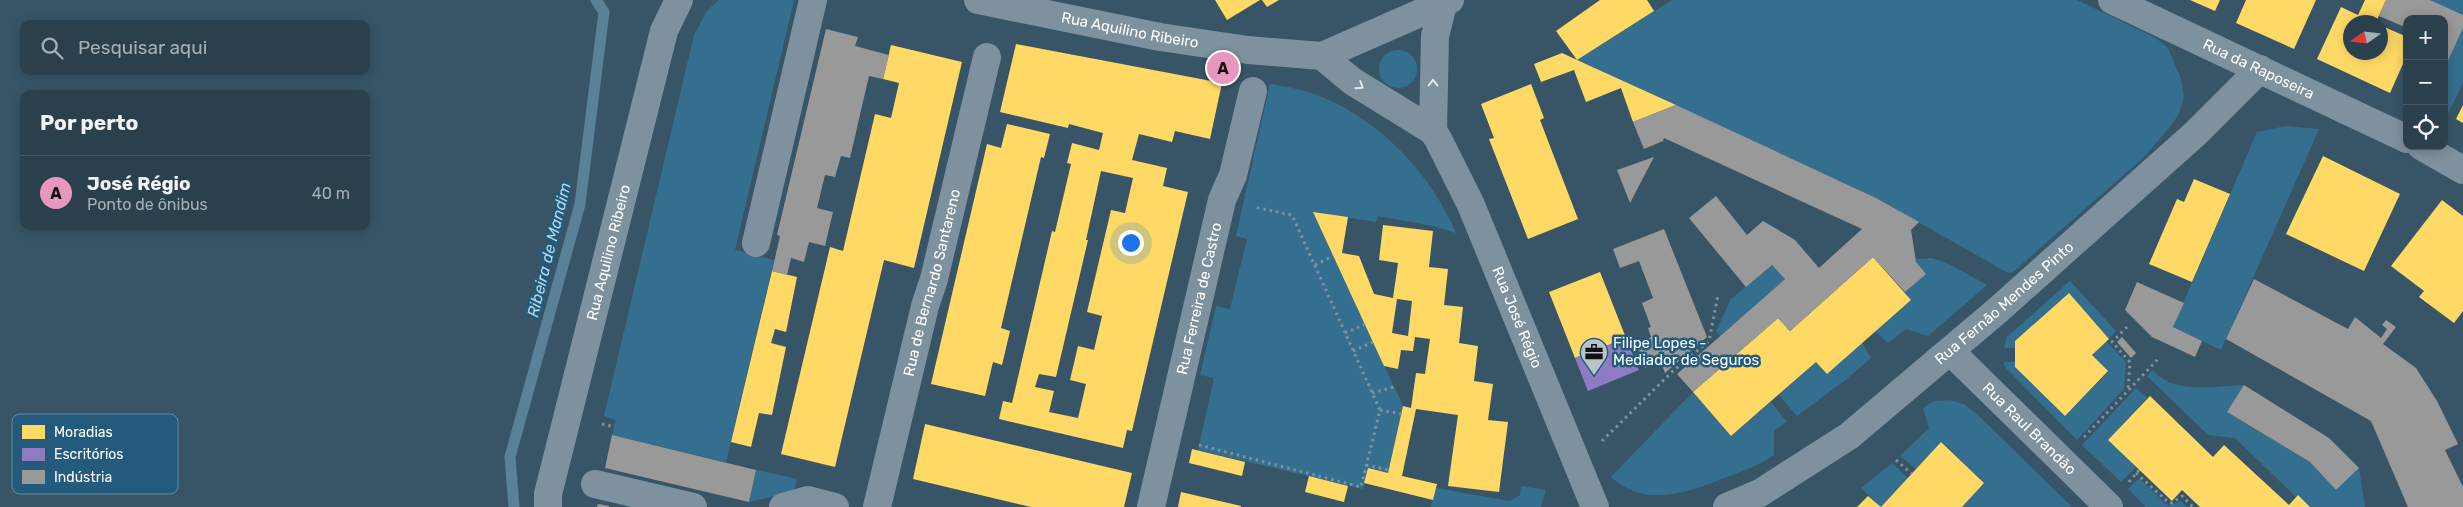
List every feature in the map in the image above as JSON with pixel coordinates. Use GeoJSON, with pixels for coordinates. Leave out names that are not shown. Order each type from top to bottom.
{"type":"FeatureCollection","features":[{"type":"Feature","properties":{"kind":"street","name":"Rua Aquilino Ribeiro"},"geometry":{"type":"LineString","coordinates":[[548,507],[548,494],[662,41],[671,13],[679,0]]}},
{"type":"Feature","properties":{"kind":"street"},"geometry":{"type":"LineString","coordinates":[[756,243],[813,0]]}},
{"type":"Feature","properties":{"kind":"street","name":"Rua Aquilino Ribeiro"},"geometry":{"type":"LineString","coordinates":[[978,0],[1160,37],[1248,50],[1322,56],[1446,2]]}},
{"type":"Feature","properties":{"kind":"street","name":"Rua da Raposeira"},"geometry":{"type":"LineString","coordinates":[[2112,0],[2403,137]]}},
{"type":"Feature","properties":{"kind":"street","name":"Rua José Régio"},"geometry":{"type":"LineString","coordinates":[[1446,2],[1435,36],[1433,131],[1471,204],[1594,507]]}},
{"type":"Feature","properties":{"kind":"street"},"geometry":{"type":"LineString","coordinates":[[1322,56],[1352,81],[1433,131]]}},
{"type":"Feature","properties":{"kind":"street","name":"Rua de Bernardo Santareno"},"geometry":{"type":"LineString","coordinates":[[877,507],[924,306],[934,279],[986,58]]}},
{"type":"Feature","properties":{"kind":"street","name":"Rua Fernão Mendes Pinto"},"geometry":{"type":"LineString","coordinates":[[1727,507],[1760,493],[1849,436],[1950,351],[2196,134],[2260,69]]}},
{"type":"Feature","properties":{"kind":"street","name":"Rua Ferreira de Castro"},"geometry":{"type":"LineString","coordinates":[[1150,507],[1222,200],[1233,174],[1253,91]]}},
{"type":"Feature","properties":{"kind":"street"},"geometry":{"type":"LineString","coordinates":[[2428,150],[2463,170]]}},
{"type":"Feature","properties":{"kind":"street","name":"Rua Raul Brandão"},"geometry":{"type":"LineString","coordinates":[[1950,351],[2108,507]]}},
{"type":"Feature","properties":{"kind":"street"},"geometry":{"type":"LineString","coordinates":[[594,484],[693,507]]}},
{"type":"Feature","properties":{"kind":"street"},"geometry":{"type":"LineString","coordinates":[[799,505],[835,507]]}},
{"type":"Feature","properties":{"kind":"path"},"geometry":{"type":"LineString","coordinates":[[1199,445],[1361,487],[1380,410],[1292,215],[1222,200]]}},
{"type":"Feature","properties":{"kind":"path"},"geometry":{"type":"LineString","coordinates":[[1315,265],[1333,256]]}},
{"type":"Feature","properties":{"kind":"path"},"geometry":{"type":"LineString","coordinates":[[1598,446],[1673,371],[1709,340],[1718,295]]}},
{"type":"Feature","properties":{"kind":"path"},"geometry":{"type":"LineString","coordinates":[[1345,333],[1365,324]]}},
{"type":"Feature","properties":{"kind":"path"},"geometry":{"type":"LineString","coordinates":[[2126,327],[2112,342],[2130,362],[2128,391]]}},
{"type":"Feature","properties":{"kind":"path"},"geometry":{"type":"LineString","coordinates":[[1353,350],[1373,342]]}},
{"type":"Feature","properties":{"kind":"path"},"geometry":{"type":"LineString","coordinates":[[2079,442],[2159,358]]}},
{"type":"Feature","properties":{"kind":"path"},"geometry":{"type":"LineString","coordinates":[[1372,393],[1394,388]]}},
{"type":"Feature","properties":{"kind":"path"},"geometry":{"type":"LineString","coordinates":[[1380,410],[1402,414]]}},
{"type":"Feature","properties":{"kind":"path"},"geometry":{"type":"LineString","coordinates":[[602,424],[615,427]]}},
{"type":"Feature","properties":{"kind":"path"},"geometry":{"type":"LineString","coordinates":[[1896,460],[1912,474]]}},
{"type":"Feature","properties":{"kind":"path"},"geometry":{"type":"LineString","coordinates":[[1366,465],[1389,470]]}},
{"type":"Feature","properties":{"kind":"path"},"geometry":{"type":"LineString","coordinates":[[2137,472],[2168,502],[2172,503],[2182,496],[2193,507]]}},
{"type":"Feature","properties":{"kind":"shaded area"},"geometry":{"type":"Polygon","coordinates":[[[719,0],[794,0],[735,250],[774,260],[726,462],[612,435],[616,420],[604,416],[694,35],[707,11],[719,0]]]}},
{"type":"Feature","properties":{"kind":"shaded area"},"geometry":{"type":"Polygon","coordinates":[[[1672,0],[2077,0],[2156,38],[2168,48],[2181,79],[2184,97],[2179,114],[2143,158],[2013,272],[2008,273],[1876,198],[1577,60],[1672,0]]]}},
{"type":"Feature","properties":{"kind":"shaded area"},"geometry":{"type":"Polygon","coordinates":[[[2430,0],[2463,0],[2463,15],[2430,0]]]}},
{"type":"Feature","properties":{"kind":"shaded area"},"geometry":{"type":"Polygon","coordinates":[[[2463,28],[2463,82],[2448,114],[2448,105],[2448,61],[2463,28]]]}},
{"type":"Feature","properties":{"kind":"shaded area"},"geometry":{"type":"Polygon","coordinates":[[[1398,50],[1412,55],[1417,69],[1412,83],[1398,88],[1384,83],[1379,69],[1384,55],[1398,50]]]}},
{"type":"Feature","properties":{"kind":"shaded area"},"geometry":{"type":"Polygon","coordinates":[[[1270,84],[1322,97],[1365,120],[1384,135],[1402,152],[1433,190],[1446,211],[1456,233],[1433,226],[1378,216],[1376,222],[1313,212],[1403,406],[1388,473],[1368,468],[1363,489],[1198,450],[1214,378],[1200,375],[1216,306],[1230,309],[1247,239],[1236,236],[1270,84]]]}},
{"type":"Feature","properties":{"kind":"shaded area"},"geometry":{"type":"Polygon","coordinates":[[[2286,126],[2319,129],[2221,350],[2173,327],[2257,132],[2286,126]]]}},
{"type":"Feature","properties":{"kind":"shaded area"},"geometry":{"type":"Polygon","coordinates":[[[1932,258],[1951,265],[1987,285],[1928,336],[1906,329],[1888,343],[1875,331],[1911,300],[1905,292],[1925,274],[1916,262],[1916,259],[1932,258]]]}},
{"type":"Feature","properties":{"kind":"shaded area"},"geometry":{"type":"Polygon","coordinates":[[[1772,265],[1785,279],[1720,336],[1716,331],[1731,299],[1772,265]]]}},
{"type":"Feature","properties":{"kind":"shaded area"},"geometry":{"type":"Polygon","coordinates":[[[2070,281],[2116,331],[2109,339],[2069,293],[2015,341],[2015,348],[2004,348],[2007,337],[2070,281]]]}},
{"type":"Feature","properties":{"kind":"shaded area"},"geometry":{"type":"Polygon","coordinates":[[[2106,341],[2126,362],[2124,389],[2077,440],[2004,366],[2004,362],[2015,362],[2015,367],[2065,416],[2108,372],[2092,355],[2106,341]]]}},
{"type":"Feature","properties":{"kind":"shaded area"},"geometry":{"type":"Polygon","coordinates":[[[1862,343],[1871,358],[1797,416],[1779,395],[1816,362],[1862,343]]]}},
{"type":"Feature","properties":{"kind":"shaded area"},"geometry":{"type":"Polygon","coordinates":[[[2153,370],[2161,378],[2183,386],[2244,385],[2228,413],[2310,462],[2336,490],[2359,468],[2365,507],[2310,507],[2298,496],[2296,497],[2235,438],[2208,435],[2147,376],[2153,370]]]}},
{"type":"Feature","properties":{"kind":"shaded area"},"geometry":{"type":"Polygon","coordinates":[[[2136,388],[2147,398],[2108,440],[2136,467],[2121,482],[2082,445],[2136,388]]]}},
{"type":"Feature","properties":{"kind":"shaded area"},"geometry":{"type":"Polygon","coordinates":[[[1693,392],[1731,436],[1771,402],[1787,422],[1774,430],[1774,455],[1749,468],[1708,484],[1679,493],[1665,495],[1650,495],[1637,492],[1623,486],[1611,477],[1693,392]]]}},
{"type":"Feature","properties":{"kind":"shaded area"},"geometry":{"type":"Polygon","coordinates":[[[1950,400],[1964,404],[1977,414],[2072,507],[1962,507],[1984,483],[1942,442],[1916,469],[1900,456],[1929,428],[1923,408],[1934,401],[1950,400]]]}},
{"type":"Feature","properties":{"kind":"shaded area"},"geometry":{"type":"Polygon","coordinates":[[[1892,463],[1908,478],[1881,507],[1861,488],[1892,463]]]}},
{"type":"Feature","properties":{"kind":"shaded area"},"geometry":{"type":"Polygon","coordinates":[[[756,470],[797,479],[795,488],[791,492],[749,502],[756,470]]]}},
{"type":"Feature","properties":{"kind":"shaded area"},"geometry":{"type":"Polygon","coordinates":[[[2139,478],[2168,506],[2181,501],[2187,507],[2146,507],[2128,489],[2139,478]]]}},
{"type":"Feature","properties":{"kind":"shaded area"},"geometry":{"type":"Polygon","coordinates":[[[1521,486],[1546,490],[1541,507],[1431,507],[1436,488],[1510,501],[1520,495],[1521,486]]]}},
{"type":"Feature","properties":{"kind":"building: Moradias"},"geometry":{"type":"Polygon","coordinates":[[[1215,0],[1260,0],[1227,20],[1215,0]]]}},
{"type":"Feature","properties":{"kind":"building: Moradias"},"geometry":{"type":"Polygon","coordinates":[[[1262,0],[1279,0],[1267,7],[1262,0]]]}},
{"type":"Feature","properties":{"kind":"building: Moradias"},"geometry":{"type":"Polygon","coordinates":[[[1600,0],[1647,0],[1654,11],[1577,60],[1556,31],[1600,0]]]}},
{"type":"Feature","properties":{"kind":"building: Moradias"},"geometry":{"type":"Polygon","coordinates":[[[2190,0],[2220,0],[2215,11],[2190,0]]]}},
{"type":"Feature","properties":{"kind":"building: Moradias"},"geometry":{"type":"Polygon","coordinates":[[[2246,0],[2316,0],[2294,49],[2236,23],[2246,0]]]}},
{"type":"Feature","properties":{"kind":"building: Moradias"},"geometry":{"type":"Polygon","coordinates":[[[2365,0],[2386,0],[2379,15],[2358,15],[2365,0]]]}},
{"type":"Feature","properties":{"kind":"building: Moradias"},"geometry":{"type":"Polygon","coordinates":[[[2341,7],[2358,15],[2343,15],[2343,60],[2388,60],[2388,29],[2403,35],[2403,64],[2390,93],[2317,59],[2341,7]]]}},
{"type":"Feature","properties":{"kind":"building: Moradias"},"geometry":{"type":"Polygon","coordinates":[[[1016,44],[1222,83],[1210,139],[1175,131],[1172,142],[1139,134],[1132,160],[1167,168],[1163,186],[1188,192],[1132,431],[1127,430],[1123,448],[999,419],[1003,401],[1012,403],[1052,231],[1055,232],[1071,164],[1067,163],[1072,143],[1099,150],[1103,133],[1069,124],[1068,128],[1000,112],[1016,44]],[[1101,171],[1086,240],[1088,240],[1056,377],[1039,374],[1035,387],[1054,391],[1049,412],[1078,418],[1086,384],[1070,380],[1078,346],[1094,350],[1102,316],[1087,312],[1111,210],[1125,213],[1133,178],[1101,171]]]}},
{"type":"Feature","properties":{"kind":"building: Moradias"},"geometry":{"type":"Polygon","coordinates":[[[891,45],[962,62],[914,268],[884,260],[835,467],[781,454],[830,247],[843,251],[875,114],[891,118],[899,83],[883,79],[891,45]]]}},
{"type":"Feature","properties":{"kind":"building: Moradias"},"geometry":{"type":"Polygon","coordinates":[[[1562,53],[1676,105],[1633,122],[1621,88],[1586,102],[1574,70],[1541,82],[1534,64],[1562,53]]]}},
{"type":"Feature","properties":{"kind":"building: Moradias"},"geometry":{"type":"Polygon","coordinates":[[[1531,84],[1544,118],[1540,120],[1578,219],[1528,239],[1489,139],[1494,138],[1481,104],[1531,84]]]}},
{"type":"Feature","properties":{"kind":"building: Moradias"},"geometry":{"type":"Polygon","coordinates":[[[2463,105],[2463,123],[2456,119],[2463,105]]]}},
{"type":"Feature","properties":{"kind":"building: Moradias"},"geometry":{"type":"Polygon","coordinates":[[[1007,124],[1050,134],[1044,158],[1041,157],[1001,328],[1010,331],[1002,365],[993,362],[985,396],[931,384],[987,144],[1001,148],[1007,124]]]}},
{"type":"Feature","properties":{"kind":"building: Moradias"},"geometry":{"type":"Polygon","coordinates":[[[2323,156],[2400,194],[2364,271],[2286,234],[2323,156]]]}},
{"type":"Feature","properties":{"kind":"building: Moradias"},"geometry":{"type":"Polygon","coordinates":[[[2194,179],[2230,194],[2192,282],[2149,264],[2177,199],[2184,202],[2194,179]]]}},
{"type":"Feature","properties":{"kind":"building: Moradias"},"geometry":{"type":"Polygon","coordinates":[[[2442,200],[2463,216],[2463,311],[2454,323],[2419,297],[2424,291],[2391,266],[2442,200]]]}},
{"type":"Feature","properties":{"kind":"building: Moradias"},"geometry":{"type":"Polygon","coordinates":[[[1313,212],[1348,217],[1342,253],[1359,256],[1374,294],[1393,298],[1398,263],[1379,260],[1383,225],[1433,231],[1429,267],[1448,269],[1444,305],[1463,307],[1459,343],[1478,346],[1474,381],[1493,384],[1488,420],[1508,422],[1499,492],[1448,486],[1458,415],[1416,409],[1402,476],[1437,484],[1433,500],[1364,483],[1368,468],[1388,473],[1403,406],[1411,408],[1416,373],[1425,374],[1430,339],[1415,337],[1413,351],[1401,350],[1398,369],[1384,366],[1313,212]],[[1397,299],[1392,333],[1408,336],[1412,301],[1397,299]]]}},
{"type":"Feature","properties":{"kind":"building: Moradias"},"geometry":{"type":"Polygon","coordinates":[[[1873,257],[1911,300],[1827,374],[1816,362],[1731,436],[1693,392],[1778,318],[1790,331],[1873,257]]]}},
{"type":"Feature","properties":{"kind":"building: Moradias"},"geometry":{"type":"Polygon","coordinates":[[[772,271],[797,277],[786,332],[775,329],[771,343],[786,347],[772,415],[759,413],[751,447],[731,442],[772,271]]]}},
{"type":"Feature","properties":{"kind":"building: Moradias"},"geometry":{"type":"Polygon","coordinates":[[[1600,272],[1626,338],[1575,358],[1549,292],[1600,272]]]}},
{"type":"Feature","properties":{"kind":"building: Moradias"},"geometry":{"type":"Polygon","coordinates":[[[2069,293],[2109,339],[2092,355],[2108,371],[2065,416],[2015,367],[2015,341],[2069,293]]]}},
{"type":"Feature","properties":{"kind":"building: Moradias"},"geometry":{"type":"Polygon","coordinates":[[[2150,396],[2213,457],[2224,445],[2289,505],[2298,495],[2310,507],[2200,507],[2182,490],[2172,501],[2108,440],[2150,396]]]}},
{"type":"Feature","properties":{"kind":"building: Moradias"},"geometry":{"type":"Polygon","coordinates":[[[925,424],[1132,473],[1124,507],[1031,507],[913,479],[925,424]]]}},
{"type":"Feature","properties":{"kind":"building: Moradias"},"geometry":{"type":"Polygon","coordinates":[[[1941,442],[1984,483],[1962,507],[1881,507],[1941,442]]]}},
{"type":"Feature","properties":{"kind":"building: Moradias"},"geometry":{"type":"Polygon","coordinates":[[[1192,449],[1245,462],[1242,476],[1189,463],[1192,449]]]}},
{"type":"Feature","properties":{"kind":"building: Moradias"},"geometry":{"type":"Polygon","coordinates":[[[1309,476],[1348,486],[1344,502],[1305,492],[1309,476]]]}},
{"type":"Feature","properties":{"kind":"building: Moradias"},"geometry":{"type":"Polygon","coordinates":[[[1181,492],[1241,506],[1241,507],[1178,507],[1181,492]]]}},
{"type":"Feature","properties":{"kind":"building: Moradias"},"geometry":{"type":"Polygon","coordinates":[[[1868,496],[1881,507],[1857,507],[1868,496]]]}},
{"type":"Feature","properties":{"kind":"building: Escritórios"},"geometry":{"type":"Polygon","coordinates":[[[1626,338],[1639,370],[1588,391],[1575,358],[1626,338]]]}},
{"type":"Feature","properties":{"kind":"building: Indústria"},"geometry":{"type":"Polygon","coordinates":[[[2386,0],[2430,0],[2463,15],[2463,28],[2448,61],[2448,15],[2403,15],[2403,26],[2388,20],[2388,15],[2379,15],[2386,0]]]}},
{"type":"Feature","properties":{"kind":"building: Indústria"},"geometry":{"type":"Polygon","coordinates":[[[826,29],[858,37],[855,46],[889,55],[883,79],[869,76],[850,158],[841,156],[835,177],[825,175],[817,208],[833,212],[825,246],[809,242],[804,262],[791,258],[787,275],[772,271],[780,236],[777,235],[826,29]]]}},
{"type":"Feature","properties":{"kind":"building: Indústria"},"geometry":{"type":"Polygon","coordinates":[[[1676,105],[1876,198],[1919,222],[1911,230],[1916,262],[1926,274],[1905,292],[1873,257],[1790,331],[1778,318],[1693,392],[1677,374],[1785,279],[1772,265],[1746,287],[1689,218],[1716,196],[1747,235],[1763,221],[1795,240],[1819,268],[1862,229],[1664,138],[1663,141],[1644,149],[1633,122],[1676,105]]]}},
{"type":"Feature","properties":{"kind":"building: Indústria"},"geometry":{"type":"Polygon","coordinates":[[[1654,157],[1630,203],[1617,170],[1654,157]]]}},
{"type":"Feature","properties":{"kind":"building: Indústria"},"geometry":{"type":"Polygon","coordinates":[[[1664,229],[1707,337],[1665,373],[1661,362],[1645,368],[1636,343],[1651,337],[1648,328],[1651,327],[1642,303],[1653,298],[1639,261],[1620,268],[1613,249],[1664,229]]]}},
{"type":"Feature","properties":{"kind":"building: Indústria"},"geometry":{"type":"Polygon","coordinates":[[[2254,279],[2348,329],[2355,317],[2381,338],[2387,329],[2382,325],[2386,320],[2396,327],[2383,344],[2416,368],[2437,401],[2458,444],[2445,450],[2463,487],[2463,507],[2408,507],[2371,421],[2226,339],[2254,279]]]}},
{"type":"Feature","properties":{"kind":"building: Indústria"},"geometry":{"type":"Polygon","coordinates":[[[2137,282],[2184,303],[2173,327],[2202,341],[2195,357],[2152,337],[2125,310],[2137,282]]]}},
{"type":"Feature","properties":{"kind":"building: Indústria"},"geometry":{"type":"Polygon","coordinates":[[[2122,337],[2136,353],[2131,358],[2117,342],[2122,337]]]}},
{"type":"Feature","properties":{"kind":"building: Indústria"},"geometry":{"type":"Polygon","coordinates":[[[2244,385],[2329,438],[2359,468],[2336,490],[2310,462],[2227,412],[2244,385]]]}},
{"type":"Feature","properties":{"kind":"building: Indústria"},"geometry":{"type":"Polygon","coordinates":[[[612,435],[756,470],[749,502],[605,468],[612,435]]]}},
{"type":"Feature","properties":{"kind":"building: Indústria"},"geometry":{"type":"Polygon","coordinates":[[[598,504],[609,506],[609,507],[597,507],[598,504]]]}},
{"type":"Feature","properties":{"kind":"waterway","name":"Ribeira de Mandim"},"geometry":{"type":"LineString","coordinates":[[514,507],[510,457],[580,204],[604,12],[596,0]]}},
{"type":"Feature","properties":{"kind":"place","name":"José Régio"},"geometry":{"type":"Point","coordinates":[1223,68]}},
{"type":"Feature","properties":{"kind":"place","name":"Filipe Lopes - Mediador de Seguros"},"geometry":{"type":"Point","coordinates":[1594,376]}}]}
